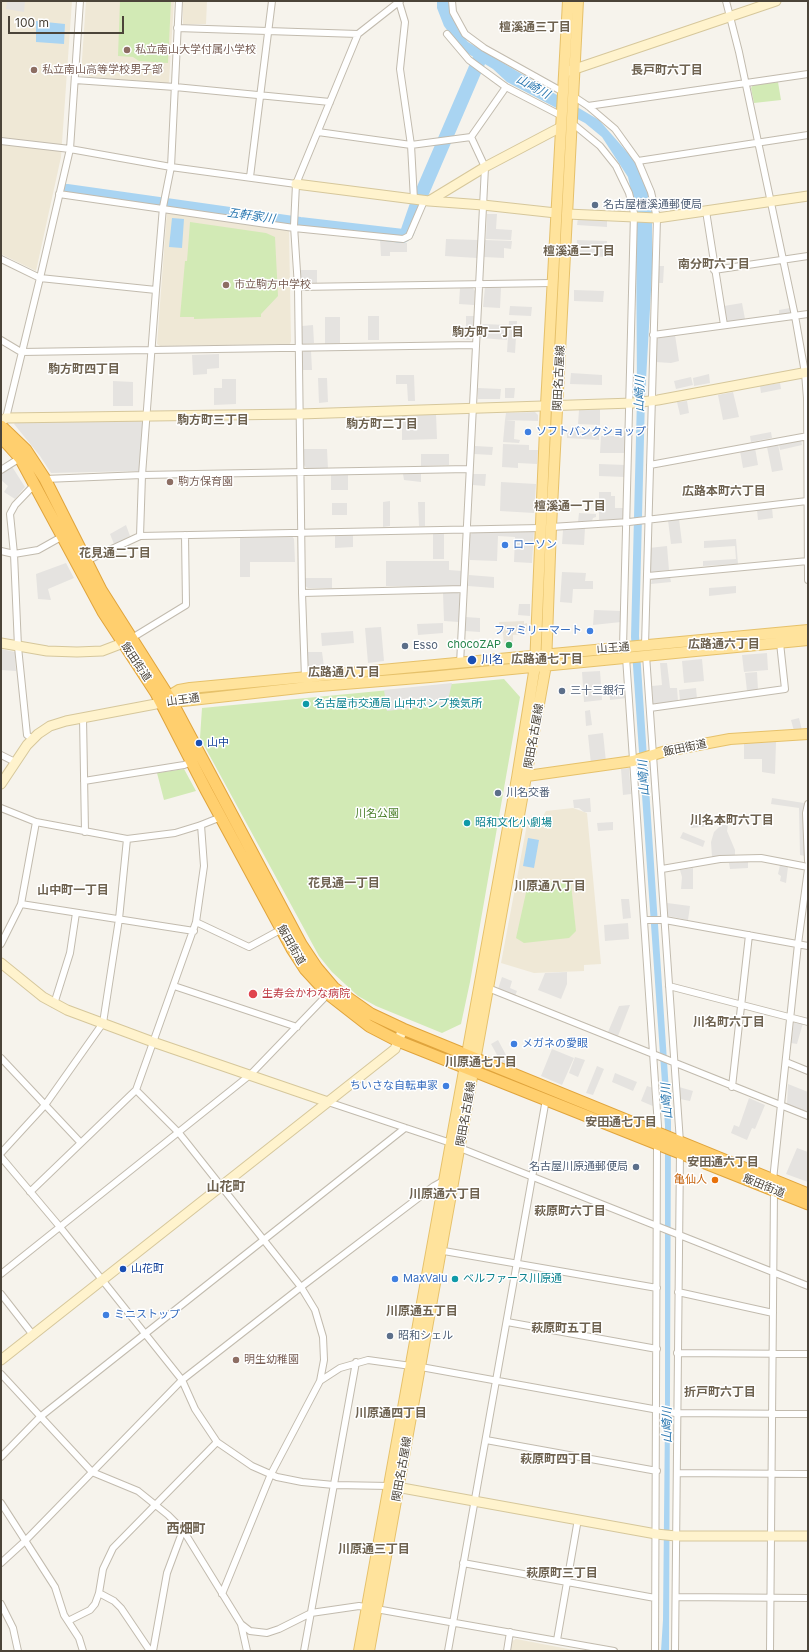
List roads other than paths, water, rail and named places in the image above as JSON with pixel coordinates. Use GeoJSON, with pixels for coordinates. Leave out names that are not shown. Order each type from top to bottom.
{"type":"FeatureCollection","features":[{"type":"Feature","properties":{"kind":"highway","name":"飯田街道"},"geometry":{"type":"LineString","coordinates":[[3,423],[26,450],[45,479],[127,640]]}},
{"type":"Feature","properties":{"kind":"highway","name":"飯田街道"},"geometry":{"type":"LineString","coordinates":[[1,437],[20,458],[63,536],[99,606],[127,640],[168,700],[276,900],[310,959],[334,988],[346,998],[371,1014],[403,1029],[471,1056],[659,1139],[773,1185],[808,1204]]}},
{"type":"Feature","properties":{"kind":"highway","name":"飯田街道"},"geometry":{"type":"LineString","coordinates":[[168,700],[191,762],[305,969],[328,994],[368,1026],[398,1041],[546,1099],[659,1139]]}},
{"type":"Feature","properties":{"kind":"highway","name":"飯田街道"},"geometry":{"type":"LineString","coordinates":[[773,1185],[808,1194]]}},
{"type":"Feature","properties":{"kind":"main road","name":"関田名古屋線"},"geometry":{"type":"LineString","coordinates":[[471,1056],[488,988],[522,777],[536,656],[546,528],[558,405],[572,122],[573,96],[569,71],[568,1]]}},
{"type":"Feature","properties":{"kind":"main road","name":"関田名古屋線"},"geometry":{"type":"LineString","coordinates":[[369,1651],[377,1609],[394,1487],[436,1250],[522,777],[548,654],[546,405],[563,92],[569,71],[578,1]]}},
{"type":"Feature","properties":{"kind":"main road","name":"山王通"},"geometry":{"type":"LineString","coordinates":[[645,651],[808,630]]}},
{"type":"Feature","properties":{"kind":"main road","name":"山王通"},"geometry":{"type":"LineString","coordinates":[[168,700],[179,690],[190,688],[460,664],[548,654],[645,651],[808,640]]}},
{"type":"Feature","properties":{"kind":"main road","name":"山王通"},"geometry":{"type":"LineString","coordinates":[[168,700],[546,665],[626,652]]}},
{"type":"Feature","properties":{"kind":"main road","name":"飯田街道"},"geometry":{"type":"LineString","coordinates":[[522,777],[634,761],[666,751],[730,739],[808,734]]}},
{"type":"Feature","properties":{"kind":"main road","name":"関田名古屋線"},"geometry":{"type":"LineString","coordinates":[[436,1250],[443,1182],[456,1146]]}},
{"type":"Feature","properties":{"kind":"main road","name":"関田名古屋線"},"geometry":{"type":"LineString","coordinates":[[359,1651],[366,1607],[394,1487]]}},
{"type":"Feature","properties":{"kind":"street"},"geometry":{"type":"LineString","coordinates":[[80,1],[70,149],[40,278],[3,423],[147,414],[300,414],[631,403],[652,401],[806,372]]}},
{"type":"Feature","properties":{"kind":"street"},"geometry":{"type":"LineString","coordinates":[[140,536],[142,475],[163,206],[171,167],[179,1]]}},
{"type":"Feature","properties":{"kind":"street"},"geometry":{"type":"LineString","coordinates":[[250,178],[272,1]]}},
{"type":"Feature","properties":{"kind":"street"},"geometry":{"type":"LineString","coordinates":[[305,678],[302,593],[298,287],[294,225],[296,184],[358,34],[400,1],[405,22],[400,69],[411,145],[414,200]]}},
{"type":"Feature","properties":{"kind":"street"},"geometry":{"type":"LineString","coordinates":[[452,1],[453,12],[465,34],[484,48],[563,92]]}},
{"type":"Feature","properties":{"kind":"street"},"geometry":{"type":"LineString","coordinates":[[726,1],[731,16],[746,84],[806,372],[808,436],[808,580]]}},
{"type":"Feature","properties":{"kind":"street"},"geometry":{"type":"LineString","coordinates":[[569,71],[776,1]]}},
{"type":"Feature","properties":{"kind":"street"},"geometry":{"type":"LineString","coordinates":[[177,28],[358,34]]}},
{"type":"Feature","properties":{"kind":"street"},"geometry":{"type":"LineString","coordinates":[[60,194],[163,206],[294,225],[407,238],[427,201],[561,121],[506,87],[469,60],[447,34]]}},
{"type":"Feature","properties":{"kind":"street"},"geometry":{"type":"LineString","coordinates":[[588,106],[808,74]]}},
{"type":"Feature","properties":{"kind":"street"},"geometry":{"type":"LineString","coordinates":[[75,80],[174,87],[330,102]]}},
{"type":"Feature","properties":{"kind":"street"},"geometry":{"type":"LineString","coordinates":[[318,132],[411,145],[471,137],[506,87]]}},
{"type":"Feature","properties":{"kind":"street"},"geometry":{"type":"LineString","coordinates":[[573,96],[588,106],[615,129],[638,161],[652,192],[655,218],[648,576],[645,651],[662,869],[679,1147],[675,1651]]}},
{"type":"Feature","properties":{"kind":"street"},"geometry":{"type":"LineString","coordinates":[[572,122],[600,146],[616,166],[629,193],[635,217],[626,652],[659,1139],[655,1651]]}},
{"type":"Feature","properties":{"kind":"street"},"geometry":{"type":"LineString","coordinates":[[638,161],[808,135]]}},
{"type":"Feature","properties":{"kind":"street"},"geometry":{"type":"LineString","coordinates":[[460,664],[485,167],[471,137]]}},
{"type":"Feature","properties":{"kind":"street"},"geometry":{"type":"LineString","coordinates":[[1,141],[70,149],[171,167],[414,200],[483,205],[556,213]]}},
{"type":"Feature","properties":{"kind":"street"},"geometry":{"type":"LineString","coordinates":[[567,214],[655,218],[808,196]]}},
{"type":"Feature","properties":{"kind":"street"},"geometry":{"type":"LineString","coordinates":[[706,211],[714,270],[724,325]]}},
{"type":"Feature","properties":{"kind":"street"},"geometry":{"type":"LineString","coordinates":[[714,270],[808,256]]}},
{"type":"Feature","properties":{"kind":"street"},"geometry":{"type":"LineString","coordinates":[[1,259],[40,278],[156,290]]}},
{"type":"Feature","properties":{"kind":"street"},"geometry":{"type":"LineString","coordinates":[[298,287],[552,283]]}},
{"type":"Feature","properties":{"kind":"street"},"geometry":{"type":"LineString","coordinates":[[653,335],[808,314]]}},
{"type":"Feature","properties":{"kind":"street"},"geometry":{"type":"LineString","coordinates":[[1,340],[21,352],[475,345]]}},
{"type":"Feature","properties":{"kind":"street"},"geometry":{"type":"LineString","coordinates":[[650,465],[808,436]]}},
{"type":"Feature","properties":{"kind":"street"},"geometry":{"type":"LineString","coordinates":[[1,470],[20,458]]}},
{"type":"Feature","properties":{"kind":"street"},"geometry":{"type":"LineString","coordinates":[[45,479],[142,475],[469,469]]}},
{"type":"Feature","properties":{"kind":"street"},"geometry":{"type":"LineString","coordinates":[[32,739],[27,734],[18,647],[14,554],[10,514],[15,505],[35,484]]}},
{"type":"Feature","properties":{"kind":"street"},"geometry":{"type":"LineString","coordinates":[[86,561],[140,536],[546,528],[628,523],[807,501]]}},
{"type":"Feature","properties":{"kind":"street"},"geometry":{"type":"LineString","coordinates":[[1,643],[47,651],[89,652],[106,650],[127,640],[186,605],[185,535]]}},
{"type":"Feature","properties":{"kind":"street"},"geometry":{"type":"LineString","coordinates":[[1,551],[14,554],[38,550],[63,536]]}},
{"type":"Feature","properties":{"kind":"street"},"geometry":{"type":"LineString","coordinates":[[648,576],[808,561]]}},
{"type":"Feature","properties":{"kind":"street"},"geometry":{"type":"LineString","coordinates":[[302,593],[463,589]]}},
{"type":"Feature","properties":{"kind":"street"},"geometry":{"type":"LineString","coordinates":[[650,708],[785,689],[780,643]]}},
{"type":"Feature","properties":{"kind":"street"},"geometry":{"type":"LineString","coordinates":[[1,784],[32,739],[50,726],[83,717],[168,700]]}},
{"type":"Feature","properties":{"kind":"street"},"geometry":{"type":"LineString","coordinates":[[83,717],[85,832]]}},
{"type":"Feature","properties":{"kind":"street"},"geometry":{"type":"LineString","coordinates":[[1,755],[15,762]]}},
{"type":"Feature","properties":{"kind":"street"},"geometry":{"type":"LineString","coordinates":[[84,781],[184,765],[191,762]]}},
{"type":"Feature","properties":{"kind":"street"},"geometry":{"type":"LineString","coordinates":[[808,804],[806,813],[808,861]]}},
{"type":"Feature","properties":{"kind":"street"},"geometry":{"type":"LineString","coordinates":[[1,808],[36,822],[127,839],[175,833],[221,817]]}},
{"type":"Feature","properties":{"kind":"street"},"geometry":{"type":"LineString","coordinates":[[1,944],[21,904],[36,822]]}},
{"type":"Feature","properties":{"kind":"street"},"geometry":{"type":"LineString","coordinates":[[30,1192],[136,1090],[194,931],[204,866],[201,825]]}},
{"type":"Feature","properties":{"kind":"street"},"geometry":{"type":"LineString","coordinates":[[1,1152],[45,1105],[103,1023],[119,919],[127,839]]}},
{"type":"Feature","properties":{"kind":"street"},"geometry":{"type":"LineString","coordinates":[[662,869],[720,860],[761,858],[808,868],[780,1105],[773,1185],[770,1651]]}},
{"type":"Feature","properties":{"kind":"street"},"geometry":{"type":"LineString","coordinates":[[21,904],[194,931]]}},
{"type":"Feature","properties":{"kind":"street"},"geometry":{"type":"LineString","coordinates":[[54,1004],[70,952],[76,913]]}},
{"type":"Feature","properties":{"kind":"street"},"geometry":{"type":"LineString","coordinates":[[644,920],[665,920],[808,946]]}},
{"type":"Feature","properties":{"kind":"street"},"geometry":{"type":"LineString","coordinates":[[196,922],[249,947],[282,929]]}},
{"type":"Feature","properties":{"kind":"street"},"geometry":{"type":"LineString","coordinates":[[732,1087],[749,935]]}},
{"type":"Feature","properties":{"kind":"street"},"geometry":{"type":"LineString","coordinates":[[1,963],[39,995],[67,1010],[153,1042],[456,1146],[808,1286]]}},
{"type":"Feature","properties":{"kind":"street"},"geometry":{"type":"LineString","coordinates":[[174,986],[297,1027]]}},
{"type":"Feature","properties":{"kind":"street"},"geometry":{"type":"LineString","coordinates":[[669,986],[808,1022]]}},
{"type":"Feature","properties":{"kind":"street"},"geometry":{"type":"LineString","coordinates":[[488,988],[653,1056],[808,1116]]}},
{"type":"Feature","properties":{"kind":"street"},"geometry":{"type":"LineString","coordinates":[[1,1274],[250,1075],[328,994]]}},
{"type":"Feature","properties":{"kind":"street"},"geometry":{"type":"LineString","coordinates":[[1,1360],[395,1049],[403,1029]]}},
{"type":"Feature","properties":{"kind":"street"},"geometry":{"type":"LineString","coordinates":[[1,1058],[81,1143]]}},
{"type":"Feature","properties":{"kind":"street"},"geometry":{"type":"LineString","coordinates":[[786,1062],[808,1071]]}},
{"type":"Feature","properties":{"kind":"street"},"geometry":{"type":"LineString","coordinates":[[136,1090],[179,1132],[221,1187],[301,1286],[315,1310],[321,1327],[324,1350],[323,1371],[320,1381],[271,1474],[222,1594]]}},
{"type":"Feature","properties":{"kind":"street"},"geometry":{"type":"LineString","coordinates":[[448,1651],[546,1099]]}},
{"type":"Feature","properties":{"kind":"street"},"geometry":{"type":"LineString","coordinates":[[1,1457],[40,1417],[405,1128]]}},
{"type":"Feature","properties":{"kind":"street"},"geometry":{"type":"LineString","coordinates":[[1,1157],[60,1227],[182,1380],[195,1409],[217,1442],[252,1466],[277,1477],[302,1482],[334,1485],[394,1487],[656,1534],[676,1536],[808,1536]]}},
{"type":"Feature","properties":{"kind":"street"},"geometry":{"type":"LineString","coordinates":[[1,1563],[24,1542],[182,1380],[301,1286],[434,1186],[443,1182]]}},
{"type":"Feature","properties":{"kind":"street"},"geometry":{"type":"LineString","coordinates":[[436,1250],[657,1288]]}},
{"type":"Feature","properties":{"kind":"street"},"geometry":{"type":"LineString","coordinates":[[678,1292],[773,1313]]}},
{"type":"Feature","properties":{"kind":"street"},"geometry":{"type":"LineString","coordinates":[[1,1294],[33,1335]]}},
{"type":"Feature","properties":{"kind":"street"},"geometry":{"type":"LineString","coordinates":[[507,1322],[657,1349]]}},
{"type":"Feature","properties":{"kind":"street"},"geometry":{"type":"LineString","coordinates":[[677,1353],[808,1354]]}},
{"type":"Feature","properties":{"kind":"street"},"geometry":{"type":"LineString","coordinates":[[320,1381],[340,1368],[356,1362],[368,1360],[416,1366],[676,1413],[808,1414]]}},
{"type":"Feature","properties":{"kind":"street"},"geometry":{"type":"LineString","coordinates":[[304,1651],[356,1362]]}},
{"type":"Feature","properties":{"kind":"street"},"geometry":{"type":"LineString","coordinates":[[1,1374],[92,1472],[138,1491],[183,1530],[241,1624],[250,1631],[267,1633],[279,1629],[311,1613],[359,1606],[614,1651]]}},
{"type":"Feature","properties":{"kind":"street"},"geometry":{"type":"LineString","coordinates":[[486,1440],[657,1471]]}},
{"type":"Feature","properties":{"kind":"street"},"geometry":{"type":"LineString","coordinates":[[68,1621],[90,1610],[99,1593],[103,1569],[113,1548],[217,1442]]}},
{"type":"Feature","properties":{"kind":"street"},"geometry":{"type":"LineString","coordinates":[[677,1473],[808,1474]]}},
{"type":"Feature","properties":{"kind":"street"},"geometry":{"type":"LineString","coordinates":[[1,1503],[24,1542],[54,1587],[62,1610],[79,1638],[83,1651]]}},
{"type":"Feature","properties":{"kind":"street"},"geometry":{"type":"LineString","coordinates":[[557,1640],[578,1519]]}},
{"type":"Feature","properties":{"kind":"street"},"geometry":{"type":"LineString","coordinates":[[153,1651],[167,1573],[183,1530]]}},
{"type":"Feature","properties":{"kind":"street"},"geometry":{"type":"LineString","coordinates":[[463,1563],[655,1598]]}},
{"type":"Feature","properties":{"kind":"street"},"geometry":{"type":"LineString","coordinates":[[99,1593],[114,1601],[121,1608],[150,1651]]}},
{"type":"Feature","properties":{"kind":"street"},"geometry":{"type":"LineString","coordinates":[[676,1597],[808,1598]]}},
{"type":"Feature","properties":{"kind":"street"},"geometry":{"type":"LineString","coordinates":[[1,1604],[13,1628],[18,1651]]}},
{"type":"Feature","properties":{"kind":"street"},"geometry":{"type":"LineString","coordinates":[[241,1624],[247,1651]]}},
{"type":"Feature","properties":{"kind":"street"},"geometry":{"type":"LineString","coordinates":[[507,1651],[510,1632]]}},
{"type":"Feature","properties":{"kind":"water","name":"山崎川"},"geometry":{"type":"Polygon","coordinates":[[[437,1],[448,1],[451,13],[459,31],[468,42],[599,120],[634,160],[648,189],[652,213],[652,273],[645,398],[639,636],[671,1122],[669,1651],[661,1651],[663,1620],[665,1415],[665,1126],[631,637],[637,398],[636,213],[628,177],[602,137],[585,123],[507,82],[493,69],[462,50],[444,26],[437,8],[437,1]]]}},
{"type":"Feature","properties":{"kind":"water"},"geometry":{"type":"Polygon","coordinates":[[[36,21],[65,24],[64,44],[36,42],[36,21]]]}},
{"type":"Feature","properties":{"kind":"water"},"geometry":{"type":"Polygon","coordinates":[[[172,218],[184,219],[182,248],[169,247],[172,218]]]}},
{"type":"Feature","properties":{"kind":"water"},"geometry":{"type":"Polygon","coordinates":[[[528,838],[539,840],[534,868],[523,866],[528,838]]]}},
{"type":"Feature","properties":{"kind":"waterway","name":"五軒家川"},"geometry":{"type":"LineString","coordinates":[[421,195],[480,58]]}},
{"type":"Feature","properties":{"kind":"waterway","name":"五軒家川"},"geometry":{"type":"LineString","coordinates":[[67,191],[300,224],[403,236],[407,233],[416,207]]}},
{"type":"Feature","properties":{"kind":"place","name":"私立南山大学付属小学校"},"geometry":{"type":"Point","coordinates":[127,50]}},
{"type":"Feature","properties":{"kind":"place","name":"私立南山高等学校男子部"},"geometry":{"type":"Point","coordinates":[34,70]}},
{"type":"Feature","properties":{"kind":"place","name":"名古屋檀溪通郵便局"},"geometry":{"type":"Point","coordinates":[595,205]}},
{"type":"Feature","properties":{"kind":"place","name":"市立駒方中学校"},"geometry":{"type":"Point","coordinates":[226,285]}},
{"type":"Feature","properties":{"kind":"place","name":"ソフトバンクショップ"},"geometry":{"type":"Point","coordinates":[528,432]}},
{"type":"Feature","properties":{"kind":"place","name":"駒方保育園"},"geometry":{"type":"Point","coordinates":[170,482]}},
{"type":"Feature","properties":{"kind":"place","name":"ローソン"},"geometry":{"type":"Point","coordinates":[505,545]}},
{"type":"Feature","properties":{"kind":"place","name":"ファミリーマート"},"geometry":{"type":"Point","coordinates":[590,631]}},
{"type":"Feature","properties":{"kind":"place","name":"chocoZAP"},"geometry":{"type":"Point","coordinates":[509,645]}},
{"type":"Feature","properties":{"kind":"place","name":"Esso"},"geometry":{"type":"Point","coordinates":[405,646]}},
{"type":"Feature","properties":{"kind":"place","name":"川名"},"geometry":{"type":"Point","coordinates":[472,660]}},
{"type":"Feature","properties":{"kind":"place","name":"三十三銀行"},"geometry":{"type":"Point","coordinates":[562,691]}},
{"type":"Feature","properties":{"kind":"place","name":"名古屋市交通局 山中ポンプ換気所"},"geometry":{"type":"Point","coordinates":[306,704]}},
{"type":"Feature","properties":{"kind":"place","name":"山中"},"geometry":{"type":"Point","coordinates":[199,743]}},
{"type":"Feature","properties":{"kind":"place","name":"川名交番"},"geometry":{"type":"Point","coordinates":[498,793]}},
{"type":"Feature","properties":{"kind":"place","name":"昭和文化小劇場"},"geometry":{"type":"Point","coordinates":[467,823]}},
{"type":"Feature","properties":{"kind":"place","name":"生寿会かわな病院"},"geometry":{"type":"Point","coordinates":[253,994]}},
{"type":"Feature","properties":{"kind":"place","name":"メガネの愛眼"},"geometry":{"type":"Point","coordinates":[514,1044]}},
{"type":"Feature","properties":{"kind":"place","name":"ちいさな自転車家"},"geometry":{"type":"Point","coordinates":[446,1086]}},
{"type":"Feature","properties":{"kind":"place","name":"名古屋川原通郵便局"},"geometry":{"type":"Point","coordinates":[636,1167]}},
{"type":"Feature","properties":{"kind":"place","name":"亀仙人"},"geometry":{"type":"Point","coordinates":[715,1180]}},
{"type":"Feature","properties":{"kind":"place","name":"山花町"},"geometry":{"type":"Point","coordinates":[123,1269]}},
{"type":"Feature","properties":{"kind":"place","name":"MaxValu"},"geometry":{"type":"Point","coordinates":[395,1279]}},
{"type":"Feature","properties":{"kind":"place","name":"ベルファース川原通"},"geometry":{"type":"Point","coordinates":[455,1279]}},
{"type":"Feature","properties":{"kind":"place","name":"ミニストップ"},"geometry":{"type":"Point","coordinates":[106,1315]}},
{"type":"Feature","properties":{"kind":"place","name":"昭和シェル"},"geometry":{"type":"Point","coordinates":[390,1336]}},
{"type":"Feature","properties":{"kind":"place","name":"明生幼稚園"},"geometry":{"type":"Point","coordinates":[236,1360]}},
{"type":"Feature","properties":{"kind":"district","name":"檀溪通三丁目"},"geometry":{"type":"Point","coordinates":[535,27]}},
{"type":"Feature","properties":{"kind":"district","name":"長戸町六丁目"},"geometry":{"type":"Point","coordinates":[667,70]}},
{"type":"Feature","properties":{"kind":"district","name":"檀溪通二丁目"},"geometry":{"type":"Point","coordinates":[579,251]}},
{"type":"Feature","properties":{"kind":"district","name":"南分町六丁目"},"geometry":{"type":"Point","coordinates":[714,264]}},
{"type":"Feature","properties":{"kind":"district","name":"駒方町一丁目"},"geometry":{"type":"Point","coordinates":[488,332]}},
{"type":"Feature","properties":{"kind":"district","name":"駒方町四丁目"},"geometry":{"type":"Point","coordinates":[84,369]}},
{"type":"Feature","properties":{"kind":"district","name":"駒方町三丁目"},"geometry":{"type":"Point","coordinates":[213,420]}},
{"type":"Feature","properties":{"kind":"district","name":"駒方町二丁目"},"geometry":{"type":"Point","coordinates":[382,424]}},
{"type":"Feature","properties":{"kind":"district","name":"広路本町六丁目"},"geometry":{"type":"Point","coordinates":[724,491]}},
{"type":"Feature","properties":{"kind":"district","name":"檀溪通一丁目"},"geometry":{"type":"Point","coordinates":[570,506]}},
{"type":"Feature","properties":{"kind":"district","name":"花見通二丁目"},"geometry":{"type":"Point","coordinates":[115,553]}},
{"type":"Feature","properties":{"kind":"district","name":"広路通六丁目"},"geometry":{"type":"Point","coordinates":[724,644]}},
{"type":"Feature","properties":{"kind":"district","name":"広路通七丁目"},"geometry":{"type":"Point","coordinates":[547,659]}},
{"type":"Feature","properties":{"kind":"district","name":"広路通八丁目"},"geometry":{"type":"Point","coordinates":[344,672]}},
{"type":"Feature","properties":{"kind":"district","name":"川名本町六丁目"},"geometry":{"type":"Point","coordinates":[732,820]}},
{"type":"Feature","properties":{"kind":"district","name":"花見通一丁目"},"geometry":{"type":"Point","coordinates":[344,883]}},
{"type":"Feature","properties":{"kind":"district","name":"川原通八丁目"},"geometry":{"type":"Point","coordinates":[550,886]}},
{"type":"Feature","properties":{"kind":"district","name":"山中町一丁目"},"geometry":{"type":"Point","coordinates":[73,890]}},
{"type":"Feature","properties":{"kind":"district","name":"川名町六丁目"},"geometry":{"type":"Point","coordinates":[729,1022]}},
{"type":"Feature","properties":{"kind":"district","name":"川原通七丁目"},"geometry":{"type":"Point","coordinates":[481,1062]}},
{"type":"Feature","properties":{"kind":"district","name":"安田通七丁目"},"geometry":{"type":"Point","coordinates":[621,1122]}},
{"type":"Feature","properties":{"kind":"district","name":"安田通六丁目"},"geometry":{"type":"Point","coordinates":[723,1162]}},
{"type":"Feature","properties":{"kind":"district","name":"山花町"},"geometry":{"type":"Point","coordinates":[226,1187]}},
{"type":"Feature","properties":{"kind":"district","name":"川原通六丁目"},"geometry":{"type":"Point","coordinates":[445,1194]}},
{"type":"Feature","properties":{"kind":"district","name":"萩原町六丁目"},"geometry":{"type":"Point","coordinates":[570,1211]}},
{"type":"Feature","properties":{"kind":"district","name":"川原通五丁目"},"geometry":{"type":"Point","coordinates":[422,1311]}},
{"type":"Feature","properties":{"kind":"district","name":"萩原町五丁目"},"geometry":{"type":"Point","coordinates":[567,1328]}},
{"type":"Feature","properties":{"kind":"district","name":"折戸町六丁目"},"geometry":{"type":"Point","coordinates":[720,1392]}},
{"type":"Feature","properties":{"kind":"district","name":"川原通四丁目"},"geometry":{"type":"Point","coordinates":[391,1413]}},
{"type":"Feature","properties":{"kind":"district","name":"萩原町四丁目"},"geometry":{"type":"Point","coordinates":[556,1459]}},
{"type":"Feature","properties":{"kind":"district","name":"西畑町"},"geometry":{"type":"Point","coordinates":[186,1529]}},
{"type":"Feature","properties":{"kind":"district","name":"川原通三丁目"},"geometry":{"type":"Point","coordinates":[374,1549]}},
{"type":"Feature","properties":{"kind":"district","name":"萩原町三丁目"},"geometry":{"type":"Point","coordinates":[562,1573]}},
{"type":"Feature","properties":{"kind":"park label","name":"川名公園"},"geometry":{"type":"Point","coordinates":[377,814]}}]}
